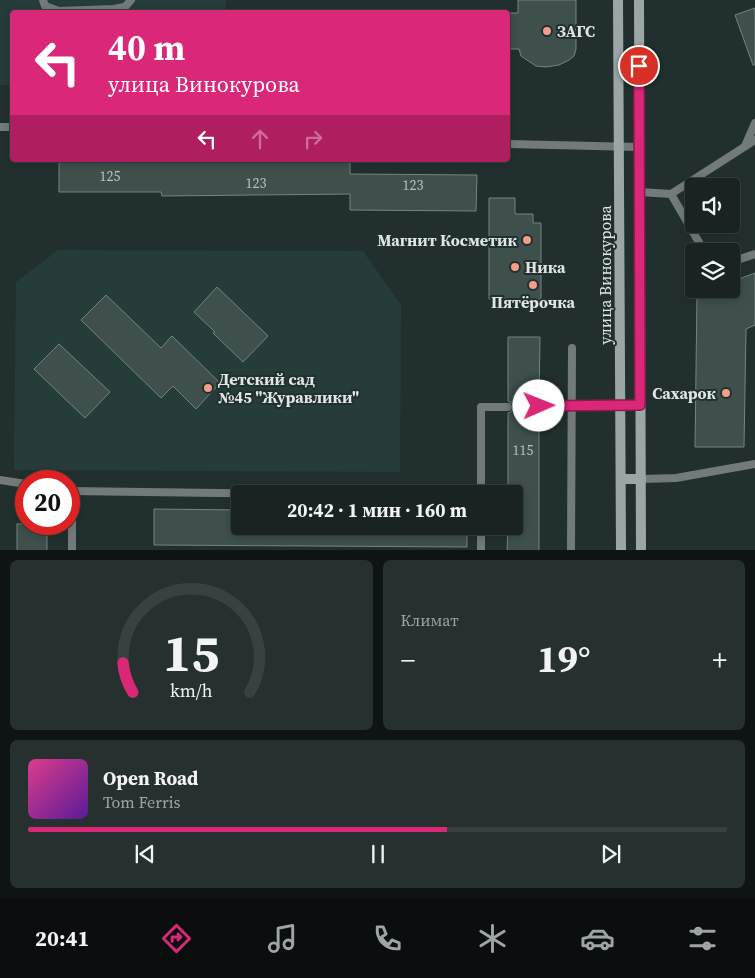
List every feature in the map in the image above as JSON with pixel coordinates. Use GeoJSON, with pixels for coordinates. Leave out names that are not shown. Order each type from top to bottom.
{"type":"FeatureCollection","features":[{"type":"Feature","properties":{"kind":"main road","name":"улица Винокурова"},"geometry":{"type":"LineString","coordinates":[[618,0],[621,550]]}},
{"type":"Feature","properties":{"kind":"main road"},"geometry":{"type":"LineString","coordinates":[[639,0],[641,550]]}},
{"type":"Feature","properties":{"kind":"main road"},"geometry":{"type":"LineString","coordinates":[[620,405],[640,405]]}},
{"type":"Feature","properties":{"kind":"main road"},"geometry":{"type":"LineString","coordinates":[[621,479],[641,479]]}},
{"type":"Feature","properties":{"kind":"lane"},"geometry":{"type":"LineString","coordinates":[[86,10],[125,7],[132,0]]}},
{"type":"Feature","properties":{"kind":"lane"},"geometry":{"type":"LineString","coordinates":[[42,6],[56,10]]}},
{"type":"Feature","properties":{"kind":"lane"},"geometry":{"type":"LineString","coordinates":[[745,146],[755,123]]}},
{"type":"Feature","properties":{"kind":"lane"},"geometry":{"type":"LineString","coordinates":[[640,192],[671,194],[755,140]]}},
{"type":"Feature","properties":{"kind":"lane"},"geometry":{"type":"LineString","coordinates":[[510,144],[639,147]]}},
{"type":"Feature","properties":{"kind":"lane"},"geometry":{"type":"LineString","coordinates":[[671,194],[699,243]]}},
{"type":"Feature","properties":{"kind":"lane"},"geometry":{"type":"LineString","coordinates":[[740,259],[755,254]]}},
{"type":"Feature","properties":{"kind":"lane"},"geometry":{"type":"LineString","coordinates":[[571,550],[572,348]]}},
{"type":"Feature","properties":{"kind":"lane"},"geometry":{"type":"LineString","coordinates":[[539,406],[620,405]]}},
{"type":"Feature","properties":{"kind":"lane"},"geometry":{"type":"LineString","coordinates":[[481,485],[481,407],[508,407]]}},
{"type":"Feature","properties":{"kind":"lane"},"geometry":{"type":"LineString","coordinates":[[641,479],[676,478],[755,464]]}},
{"type":"Feature","properties":{"kind":"lane"},"geometry":{"type":"LineString","coordinates":[[0,480],[15,482]]}},
{"type":"Feature","properties":{"kind":"lane"},"geometry":{"type":"LineString","coordinates":[[80,491],[231,493]]}},
{"type":"Feature","properties":{"kind":"lane"},"geometry":{"type":"LineString","coordinates":[[71,535],[72,550]]}},
{"type":"Feature","properties":{"kind":"lane"},"geometry":{"type":"LineString","coordinates":[[481,535],[481,550]]}},
{"type":"Feature","properties":{"kind":"shaded area"},"geometry":{"type":"Polygon","coordinates":[[[0,0],[226,0],[226,10],[10,10],[10,85],[0,85],[0,0]]]}},
{"type":"Feature","properties":{"kind":"shaded area","name":"Детский сад №45 \"Журавлики\""},"geometry":{"type":"Polygon","coordinates":[[[58,250],[363,251],[401,305],[400,472],[14,470],[16,282],[58,250]]]}},
{"type":"Feature","properties":{"kind":"building","name":"ЗАГС"},"geometry":{"type":"Polygon","coordinates":[[[518,0],[576,0],[576,49],[574,56],[559,65],[536,66],[521,56],[519,49],[510,49],[510,13],[518,13],[518,0]]]}},
{"type":"Feature","properties":{"kind":"building"},"geometry":{"type":"Polygon","coordinates":[[[755,8],[755,65],[753,65],[735,15],[755,8]]]}},
{"type":"Feature","properties":{"kind":"building"},"geometry":{"type":"Polygon","coordinates":[[[59,162],[350,162],[350,174],[477,175],[476,211],[350,210],[350,194],[162,196],[161,192],[59,192],[59,162]]]}},
{"type":"Feature","properties":{"kind":"building","name":"Ника"},"geometry":{"type":"Polygon","coordinates":[[[489,198],[515,198],[515,214],[533,214],[533,223],[541,223],[541,299],[489,299],[489,198]]]}},
{"type":"Feature","properties":{"kind":"building"},"geometry":{"type":"Polygon","coordinates":[[[755,273],[755,325],[746,329],[744,447],[695,447],[697,298],[740,298],[740,279],[755,273]]]}},
{"type":"Feature","properties":{"kind":"building"},"geometry":{"type":"Polygon","coordinates":[[[217,287],[268,336],[243,362],[194,312],[217,287]]]}},
{"type":"Feature","properties":{"kind":"building"},"geometry":{"type":"Polygon","coordinates":[[[106,295],[161,348],[172,336],[220,383],[196,409],[173,386],[161,398],[81,320],[106,295]]]}},
{"type":"Feature","properties":{"kind":"building"},"geometry":{"type":"Polygon","coordinates":[[[508,337],[540,337],[539,400],[533,406],[539,412],[539,550],[507,550],[508,535],[523,535],[523,485],[508,485],[508,413],[514,407],[508,401],[508,337]]]}},
{"type":"Feature","properties":{"kind":"building"},"geometry":{"type":"Polygon","coordinates":[[[59,344],[110,392],[85,418],[34,369],[59,344]]]}},
{"type":"Feature","properties":{"kind":"building"},"geometry":{"type":"Polygon","coordinates":[[[154,509],[231,510],[231,535],[467,535],[467,547],[154,545],[154,509]]]}},
{"type":"Feature","properties":{"kind":"building"},"geometry":{"type":"Polygon","coordinates":[[[17,535],[47,535],[47,550],[17,550],[17,535]]]}},
{"type":"Feature","properties":{"kind":"place","name":"ЗАГС"},"geometry":{"type":"Point","coordinates":[547,31]}},
{"type":"Feature","properties":{"kind":"place","name":"Магнит Косметик"},"geometry":{"type":"Point","coordinates":[527,240]}},
{"type":"Feature","properties":{"kind":"place","name":"Ника"},"geometry":{"type":"Point","coordinates":[515,267]}},
{"type":"Feature","properties":{"kind":"place","name":"Пятёрочка"},"geometry":{"type":"Point","coordinates":[533,285]}},
{"type":"Feature","properties":{"kind":"place","name":"Детский сад №45 \"Журавлики\""},"geometry":{"type":"Point","coordinates":[208,388]}},
{"type":"Feature","properties":{"kind":"place","name":"Сахарок"},"geometry":{"type":"Point","coordinates":[726,393]}},
{"type":"Feature","properties":{"kind":"route"},"geometry":{"type":"LineString","coordinates":[[539,406],[640,405],[639,66]]}}]}
